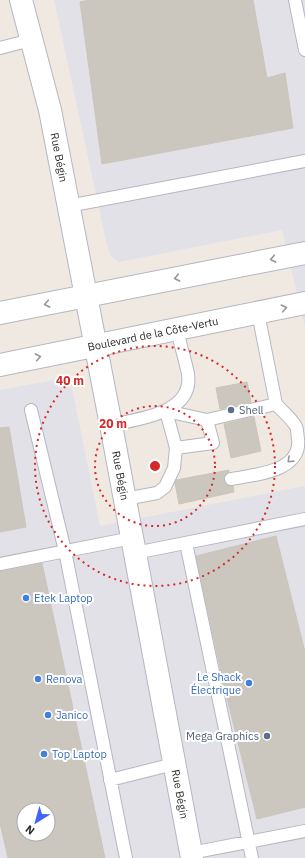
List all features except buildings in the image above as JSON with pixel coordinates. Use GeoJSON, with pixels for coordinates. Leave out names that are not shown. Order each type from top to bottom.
{"type":"FeatureCollection","features":[{"type":"Feature","properties":{"kind":"street","name":"Rue Bégin"},"geometry":{"type":"LineString","coordinates":[[21,0],[50,110],[94,345],[134,546],[191,856]]}},
{"type":"Feature","properties":{"kind":"street"},"geometry":{"type":"LineString","coordinates":[[0,313],[305,253]]}},
{"type":"Feature","properties":{"kind":"street","name":"Boulevard de la Côte-Vertu"},"geometry":{"type":"LineString","coordinates":[[0,364],[305,303]]}},
{"type":"Feature","properties":{"kind":"lane"},"geometry":{"type":"LineString","coordinates":[[295,0],[305,50]]}},
{"type":"Feature","properties":{"kind":"lane"},"geometry":{"type":"LineString","coordinates":[[0,48],[31,40]]}},
{"type":"Feature","properties":{"kind":"lane"},"geometry":{"type":"LineString","coordinates":[[68,206],[305,162]]}},
{"type":"Feature","properties":{"kind":"lane"},"geometry":{"type":"LineString","coordinates":[[231,480],[275,470],[285,465],[297,453],[299,445],[296,426],[276,404],[258,313]]}},
{"type":"Feature","properties":{"kind":"lane"},"geometry":{"type":"LineString","coordinates":[[111,425],[149,417],[166,410],[179,401],[185,393],[188,375],[177,328]]}},
{"type":"Feature","properties":{"kind":"lane"},"geometry":{"type":"LineString","coordinates":[[166,410],[207,420],[276,404]]}},
{"type":"Feature","properties":{"kind":"lane"},"geometry":{"type":"LineString","coordinates":[[31,410],[65,551],[126,858]]}},
{"type":"Feature","properties":{"kind":"lane"},"geometry":{"type":"LineString","coordinates":[[157,493],[166,487],[174,468],[176,448],[166,410]]}},
{"type":"Feature","properties":{"kind":"lane"},"geometry":{"type":"LineString","coordinates":[[176,448],[213,443],[207,420]]}},
{"type":"Feature","properties":{"kind":"lane"},"geometry":{"type":"LineString","coordinates":[[125,499],[176,491]]}},
{"type":"Feature","properties":{"kind":"lane"},"geometry":{"type":"LineString","coordinates":[[0,564],[65,551],[186,543],[305,519]]}},
{"type":"Feature","properties":{"kind":"lane"},"geometry":{"type":"LineString","coordinates":[[186,543],[252,858]]}},
{"type":"Feature","properties":{"kind":"lane"},"geometry":{"type":"LineString","coordinates":[[110,780],[174,764]]}},
{"type":"Feature","properties":{"kind":"lane"},"geometry":{"type":"LineString","coordinates":[[191,856],[305,830]]}},
{"type":"Feature","properties":{"kind":"shaded area"},"geometry":{"type":"Polygon","coordinates":[[[54,0],[305,0],[305,327],[282,230],[119,262],[111,256],[107,245],[54,0]]]}},
{"type":"Feature","properties":{"kind":"shaded area"},"geometry":{"type":"Polygon","coordinates":[[[60,379],[69,382],[73,393],[100,526],[305,486],[305,858],[0,858],[0,390],[60,379]]]}},
{"type":"Feature","properties":{"kind":"place","name":"Shell"},"geometry":{"type":"Point","coordinates":[231,410]}},
{"type":"Feature","properties":{"kind":"place","name":"Etek Laptop"},"geometry":{"type":"Point","coordinates":[26,598]}},
{"type":"Feature","properties":{"kind":"place","name":"Renova"},"geometry":{"type":"Point","coordinates":[38,679]}},
{"type":"Feature","properties":{"kind":"place","name":"Le Shack Électrique"},"geometry":{"type":"Point","coordinates":[249,683]}},
{"type":"Feature","properties":{"kind":"place","name":"Janico"},"geometry":{"type":"Point","coordinates":[48,715]}},
{"type":"Feature","properties":{"kind":"place","name":"Mega Graphics"},"geometry":{"type":"Point","coordinates":[267,736]}},
{"type":"Feature","properties":{"kind":"place","name":"Top Laptop"},"geometry":{"type":"Point","coordinates":[44,754]}}]}
